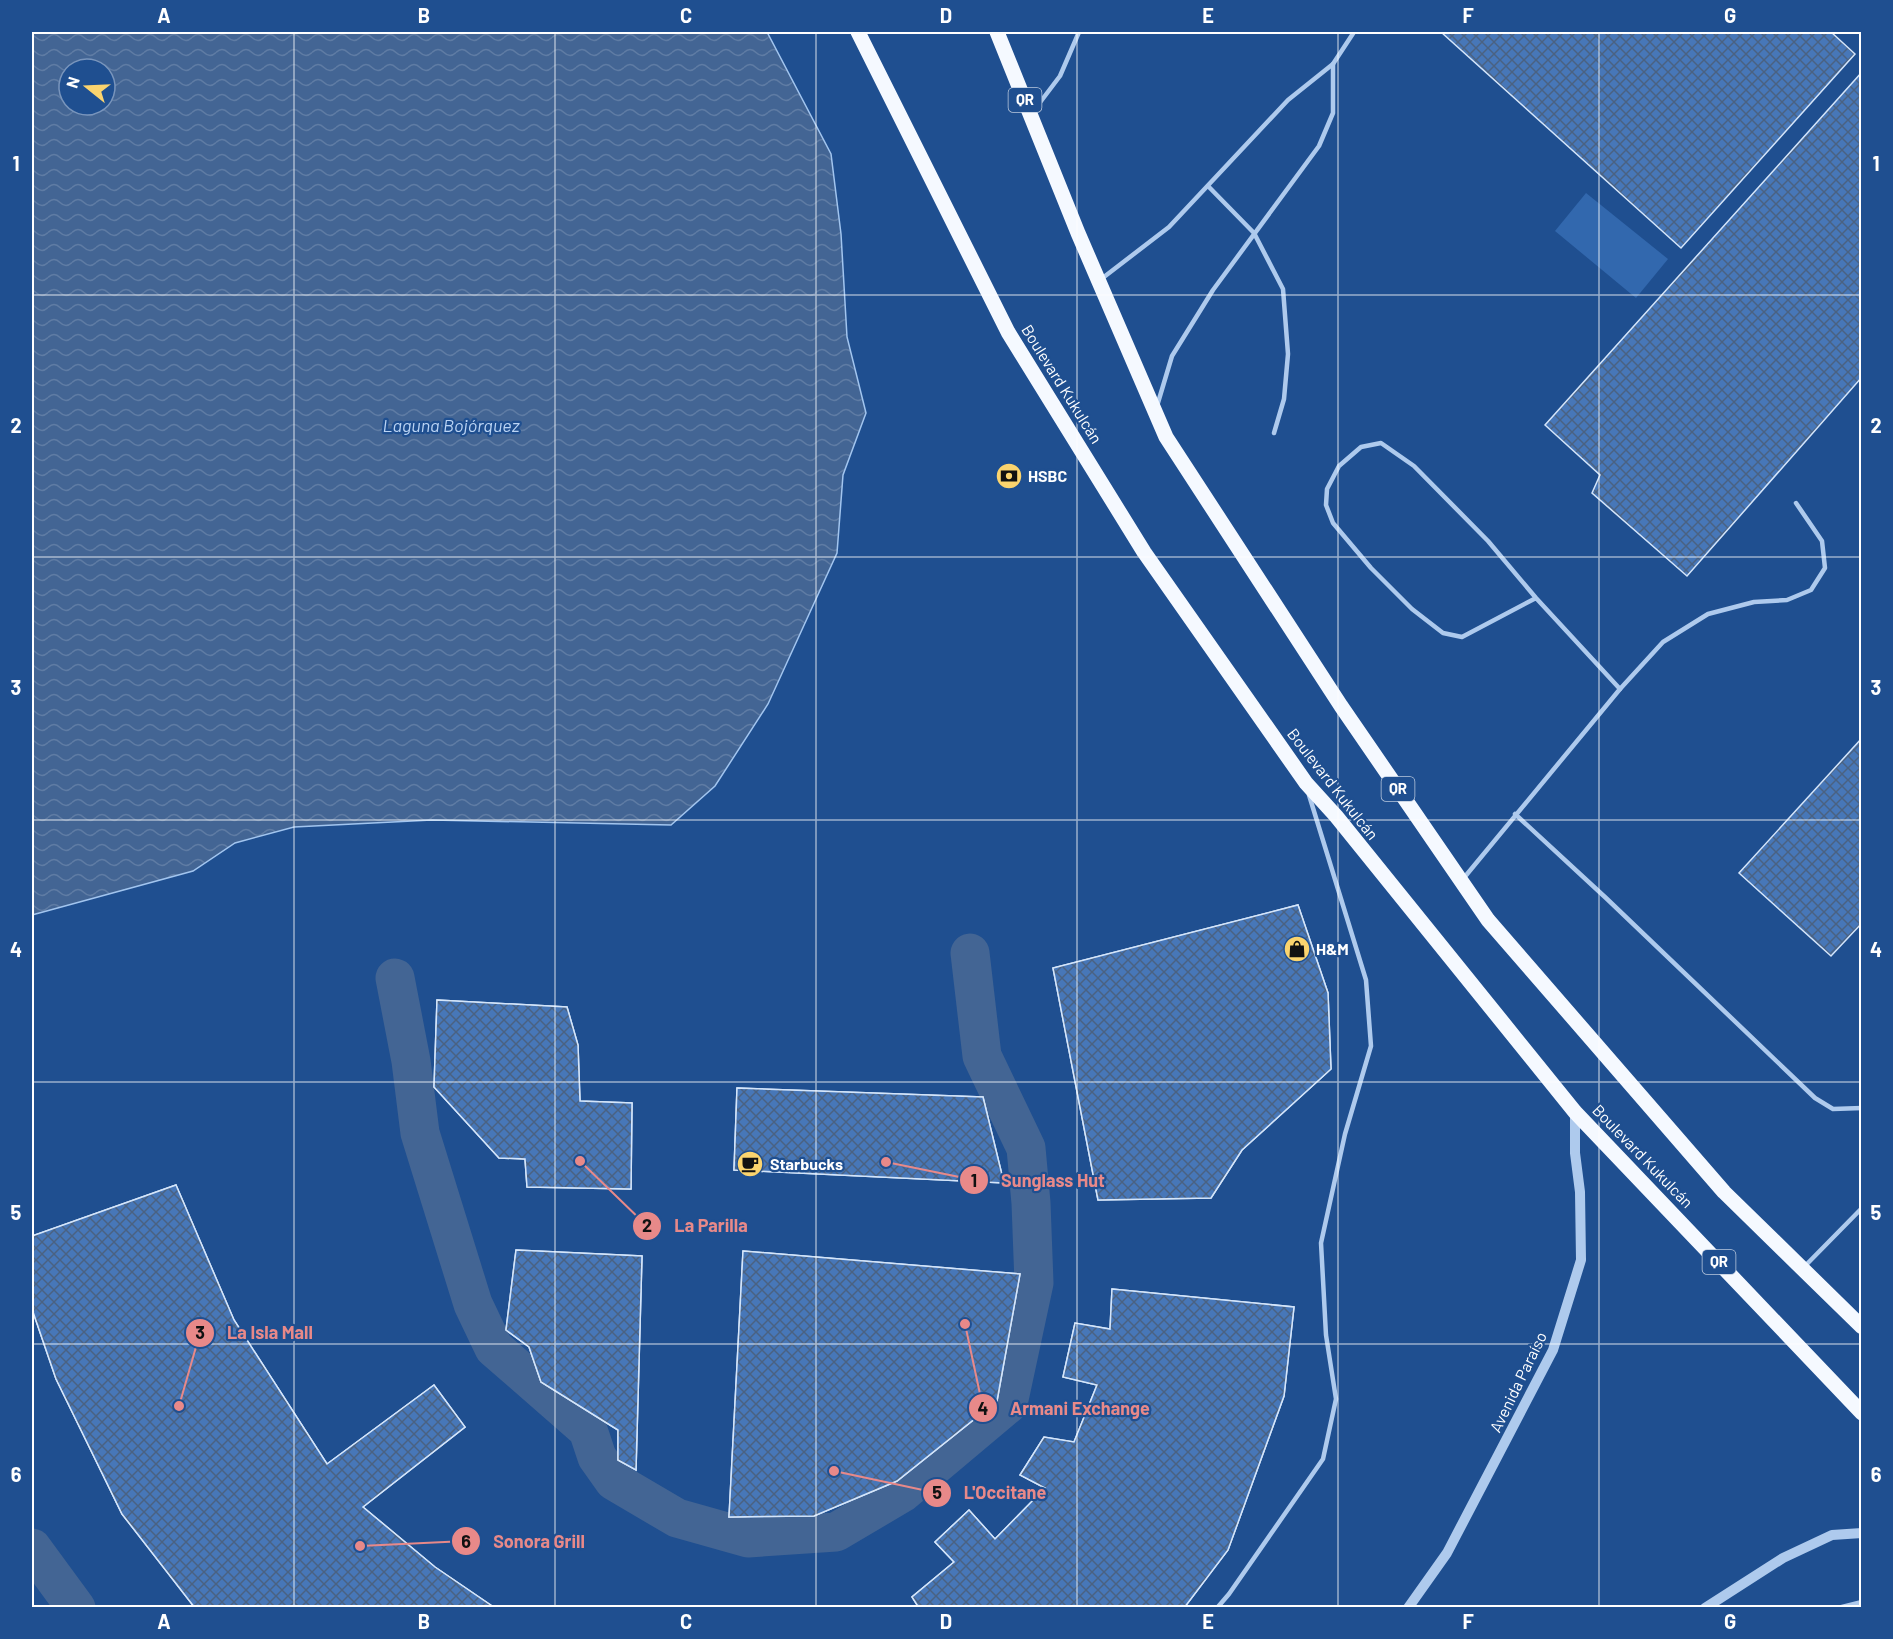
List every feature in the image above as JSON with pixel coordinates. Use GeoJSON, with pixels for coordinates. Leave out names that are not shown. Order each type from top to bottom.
{"type":"FeatureCollection","features":[{"type":"Feature","properties":{"kind":"main road","name":"Boulevard Kukulcán"},"geometry":{"type":"LineString","coordinates":[[858,32],[1008,332],[1144,552],[1306,783],[1336,816],[1575,1112],[1862,1413]]}},
{"type":"Feature","properties":{"kind":"main road","name":"Boulevard Kukulcán"},"geometry":{"type":"LineString","coordinates":[[997,32],[1166,437],[1341,706],[1488,920],[1724,1192],[1862,1327]]}},
{"type":"Feature","properties":{"kind":"street","name":"Avenida Paraíso"},"geometry":{"type":"LineString","coordinates":[[1408,1608],[1447,1552],[1553,1350],[1581,1260],[1575,1112]]}},
{"type":"Feature","properties":{"kind":"street"},"geometry":{"type":"LineString","coordinates":[[1705,1608],[1783,1558],[1832,1535],[1862,1533]]}},
{"type":"Feature","properties":{"kind":"lane"},"geometry":{"type":"LineString","coordinates":[[1031,115],[1060,76],[1079,32]]}},
{"type":"Feature","properties":{"kind":"lane"},"geometry":{"type":"LineString","coordinates":[[1099,281],[1161,235],[1288,100],[1333,64],[1354,32]]}},
{"type":"Feature","properties":{"kind":"lane"},"geometry":{"type":"LineString","coordinates":[[1155,411],[1173,356],[1213,290],[1319,146],[1333,113],[1333,64]]}},
{"type":"Feature","properties":{"kind":"lane"},"geometry":{"type":"LineString","coordinates":[[1208,186],[1254,233],[1283,289],[1288,354],[1284,399],[1274,433]]}},
{"type":"Feature","properties":{"kind":"lane"},"geometry":{"type":"LineString","coordinates":[[1536,598],[1462,637],[1443,633],[1412,609],[1371,568],[1332,523],[1326,505],[1327,489],[1339,466],[1361,447],[1381,443],[1414,466],[1488,541],[1536,598],[1620,689]]}},
{"type":"Feature","properties":{"kind":"lane"},"geometry":{"type":"LineString","coordinates":[[1461,881],[1620,689],[1663,642],[1708,614],[1754,603],[1787,600],[1810,590],[1825,567],[1822,541],[1796,503]]}},
{"type":"Feature","properties":{"kind":"lane"},"geometry":{"type":"LineString","coordinates":[[1216,1608],[1229,1594],[1323,1459],[1336,1399],[1326,1335],[1321,1243],[1346,1134],[1371,1046],[1366,980],[1306,783]]}},
{"type":"Feature","properties":{"kind":"lane"},"geometry":{"type":"LineString","coordinates":[[1515,814],[1815,1098],[1833,1109],[1862,1108]]}},
{"type":"Feature","properties":{"kind":"lane"},"geometry":{"type":"LineString","coordinates":[[1803,1269],[1862,1208]]}},
{"type":"Feature","properties":{"kind":"lane"},"geometry":{"type":"LineString","coordinates":[[1838,1608],[1862,1602]]}},
{"type":"Feature","properties":{"kind":"shaded area"},"geometry":{"type":"Polygon","coordinates":[[[1586,193],[1668,259],[1636,298],[1555,231],[1586,193]]]}},
{"type":"Feature","properties":{"kind":"water","name":"Laguna Bojórquez"},"geometry":{"type":"Polygon","coordinates":[[[32,32],[767,32],[831,154],[841,234],[847,337],[866,413],[843,475],[837,553],[768,704],[715,786],[671,825],[432,820],[294,827],[235,843],[193,871],[32,915],[32,32]]]}},
{"type":"Feature","properties":{"kind":"building"},"geometry":{"type":"Polygon","coordinates":[[[1441,32],[1831,32],[1855,54],[1681,248],[1441,32]]]}},
{"type":"Feature","properties":{"kind":"building"},"geometry":{"type":"Polygon","coordinates":[[[1862,72],[1862,377],[1687,576],[1592,493],[1600,475],[1545,425],[1862,72]]]}},
{"type":"Feature","properties":{"kind":"building"},"geometry":{"type":"Polygon","coordinates":[[[1862,738],[1862,923],[1831,956],[1739,873],[1862,738]]]}},
{"type":"Feature","properties":{"kind":"building"},"geometry":{"type":"Polygon","coordinates":[[[1298,905],[1328,993],[1331,1069],[1242,1150],[1211,1198],[1098,1200],[1053,968],[1298,905]]]}},
{"type":"Feature","properties":{"kind":"building"},"geometry":{"type":"Polygon","coordinates":[[[1298,905],[1328,993],[1331,1069],[1242,1150],[1211,1198],[1098,1200],[1053,968],[1298,905]]]}},
{"type":"Feature","properties":{"kind":"building"},"geometry":{"type":"Polygon","coordinates":[[[437,1000],[567,1007],[578,1045],[580,1101],[632,1103],[631,1189],[527,1187],[525,1159],[499,1158],[434,1087],[437,1000]]]}},
{"type":"Feature","properties":{"kind":"building"},"geometry":{"type":"Polygon","coordinates":[[[437,1000],[567,1007],[578,1045],[580,1101],[632,1103],[631,1189],[527,1187],[525,1159],[499,1158],[434,1087],[437,1000]]]}},
{"type":"Feature","properties":{"kind":"building"},"geometry":{"type":"Polygon","coordinates":[[[737,1088],[983,1097],[1004,1183],[734,1170],[737,1088]]]}},
{"type":"Feature","properties":{"kind":"building"},"geometry":{"type":"Polygon","coordinates":[[[737,1088],[983,1097],[1004,1183],[734,1170],[737,1088]]]}},
{"type":"Feature","properties":{"kind":"building"},"geometry":{"type":"Polygon","coordinates":[[[176,1185],[234,1320],[327,1464],[434,1385],[465,1427],[363,1507],[435,1567],[495,1608],[195,1608],[122,1514],[56,1379],[32,1309],[32,1236],[176,1185]]]}},
{"type":"Feature","properties":{"kind":"building"},"geometry":{"type":"Polygon","coordinates":[[[176,1185],[234,1320],[327,1464],[434,1385],[465,1427],[363,1507],[435,1567],[495,1608],[195,1608],[122,1514],[56,1379],[32,1309],[32,1236],[176,1185]]]}},
{"type":"Feature","properties":{"kind":"building"},"geometry":{"type":"Polygon","coordinates":[[[516,1250],[642,1256],[636,1470],[618,1460],[618,1430],[541,1382],[529,1347],[506,1330],[516,1250]]]}},
{"type":"Feature","properties":{"kind":"building"},"geometry":{"type":"Polygon","coordinates":[[[516,1250],[642,1256],[636,1470],[618,1460],[618,1430],[541,1382],[529,1347],[506,1330],[516,1250]]]}},
{"type":"Feature","properties":{"kind":"building"},"geometry":{"type":"Polygon","coordinates":[[[743,1251],[1020,1274],[997,1401],[897,1481],[814,1516],[729,1517],[743,1251]]]}},
{"type":"Feature","properties":{"kind":"building"},"geometry":{"type":"Polygon","coordinates":[[[743,1251],[1020,1274],[997,1401],[897,1481],[814,1516],[729,1517],[743,1251]]]}},
{"type":"Feature","properties":{"kind":"building"},"geometry":{"type":"Polygon","coordinates":[[[1112,1289],[1294,1307],[1284,1396],[1228,1550],[1184,1608],[919,1608],[912,1597],[954,1562],[935,1542],[969,1510],[995,1539],[1045,1488],[1020,1475],[1044,1437],[1074,1442],[1097,1385],[1063,1377],[1075,1323],[1110,1329],[1112,1289]]]}},
{"type":"Feature","properties":{"kind":"building"},"geometry":{"type":"Polygon","coordinates":[[[1112,1289],[1294,1307],[1284,1396],[1228,1550],[1184,1608],[919,1608],[912,1597],[954,1562],[935,1542],[969,1510],[995,1539],[1045,1488],[1020,1475],[1044,1437],[1074,1442],[1097,1385],[1063,1377],[1075,1323],[1110,1329],[1112,1289]]]}},
{"type":"Feature","properties":{"kind":"waterway"},"geometry":{"type":"LineString","coordinates":[[395,978],[411,1061],[420,1133],[473,1304],[494,1348],[588,1430],[597,1457],[614,1481],[677,1518],[748,1538],[836,1532],[902,1493],[1008,1404],[1034,1283],[1031,1203],[1026,1148],[982,1056],[970,953]]}},
{"type":"Feature","properties":{"kind":"waterway"},"geometry":{"type":"LineString","coordinates":[[32,1548],[76,1608]]}},
{"type":"Feature","properties":{"kind":"place","name":"HSBC"},"geometry":{"type":"Point","coordinates":[1009,476]}},
{"type":"Feature","properties":{"kind":"place","name":"H&M"},"geometry":{"type":"Point","coordinates":[1297,949]}},
{"type":"Feature","properties":{"kind":"place","name":"La Parilla"},"geometry":{"type":"Point","coordinates":[580,1161]}},
{"type":"Feature","properties":{"kind":"place","name":"Sunglass Hut"},"geometry":{"type":"Point","coordinates":[886,1162]}},
{"type":"Feature","properties":{"kind":"place","name":"Starbucks"},"geometry":{"type":"Point","coordinates":[750,1164]}},
{"type":"Feature","properties":{"kind":"place","name":"Armani Exchange"},"geometry":{"type":"Point","coordinates":[965,1324]}},
{"type":"Feature","properties":{"kind":"place","name":"La Isla Mall"},"geometry":{"type":"Point","coordinates":[179,1406]}},
{"type":"Feature","properties":{"kind":"place","name":"L'Occitane"},"geometry":{"type":"Point","coordinates":[834,1471]}},
{"type":"Feature","properties":{"kind":"place","name":"Sonora Grill"},"geometry":{"type":"Point","coordinates":[360,1546]}}]}
